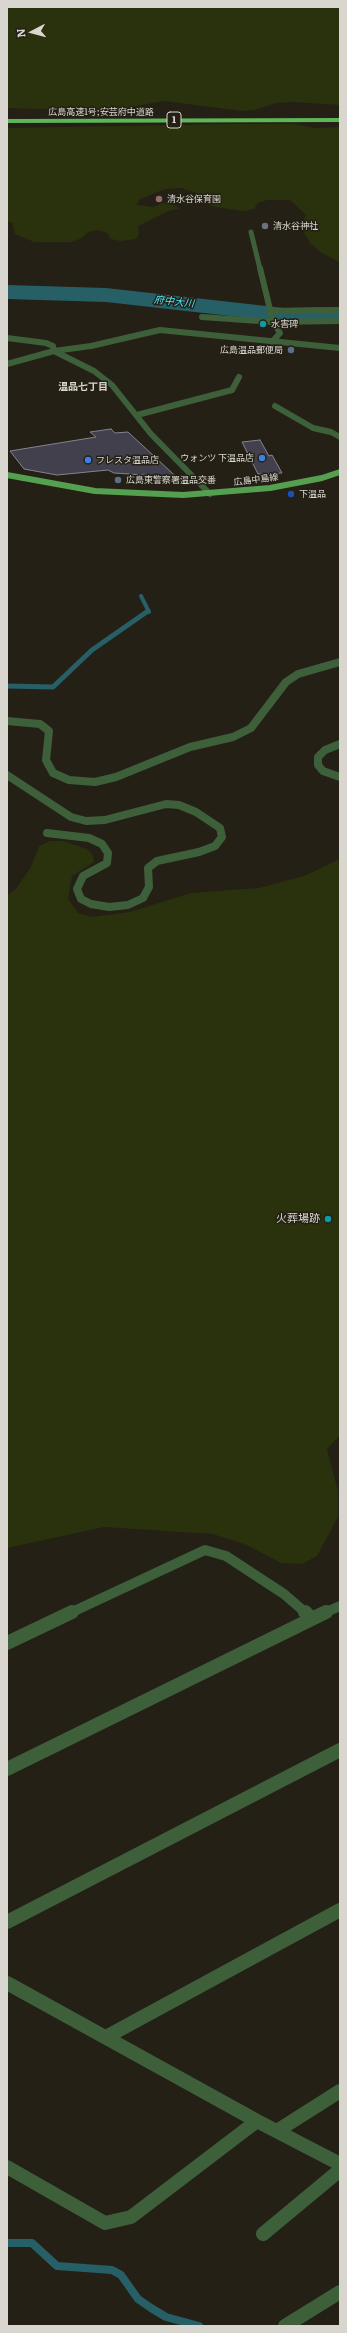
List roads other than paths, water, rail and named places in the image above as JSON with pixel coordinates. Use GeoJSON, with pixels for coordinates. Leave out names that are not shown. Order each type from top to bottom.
{"type":"FeatureCollection","features":[{"type":"Feature","properties":{"kind":"highway"},"geometry":{"type":"LineString","coordinates":[[24,113],[230,116]]}},
{"type":"Feature","properties":{"kind":"highway","name":"広島高速1号;安芸府中道路"},"geometry":{"type":"LineString","coordinates":[[7,117],[340,115]]}},
{"type":"Feature","properties":{"kind":"highway"},"geometry":{"type":"LineString","coordinates":[[7,125],[224,120]]}},
{"type":"Feature","properties":{"kind":"highway","name":"広島高速1号;安芸府中道路"},"geometry":{"type":"LineString","coordinates":[[7,121],[340,120]]}},
{"type":"Feature","properties":{"kind":"main road","name":"広島中島線"},"geometry":{"type":"LineString","coordinates":[[7,475],[67,488],[153,495],[210,494],[277,487],[340,472]]}},
{"type":"Feature","properties":{"kind":"street"},"geometry":{"type":"LineString","coordinates":[[251,232],[273,322],[280,333],[272,342]]}},
{"type":"Feature","properties":{"kind":"street"},"geometry":{"type":"LineString","coordinates":[[270,311],[340,310]]}},
{"type":"Feature","properties":{"kind":"street"},"geometry":{"type":"LineString","coordinates":[[202,317],[273,322],[340,321]]}},
{"type":"Feature","properties":{"kind":"street"},"geometry":{"type":"LineString","coordinates":[[7,364],[54,351],[91,346],[160,330],[340,348]]}},
{"type":"Feature","properties":{"kind":"street"},"geometry":{"type":"LineString","coordinates":[[7,338],[46,343],[53,346],[54,351],[94,371],[112,385],[151,434],[210,494]]}},
{"type":"Feature","properties":{"kind":"street"},"geometry":{"type":"LineString","coordinates":[[137,415],[232,390],[239,377]]}},
{"type":"Feature","properties":{"kind":"street"},"geometry":{"type":"LineString","coordinates":[[275,406],[313,428],[331,432],[340,437]]}},
{"type":"Feature","properties":{"kind":"street"},"geometry":{"type":"LineString","coordinates":[[7,721],[40,724],[49,732],[46,760],[53,773],[69,780],[95,782],[116,778],[190,747],[233,737],[251,728],[286,682],[298,674],[340,662]]}},
{"type":"Feature","properties":{"kind":"street"},"geometry":{"type":"LineString","coordinates":[[340,744],[325,750],[318,757],[318,765],[323,771],[340,777]]}},
{"type":"Feature","properties":{"kind":"street"},"geometry":{"type":"LineString","coordinates":[[7,775],[71,817],[86,821],[105,820],[166,804],[179,805],[196,812],[220,828],[222,837],[215,846],[199,852],[157,861],[148,868],[149,887],[143,898],[128,905],[109,907],[91,904],[81,899],[77,889],[83,876],[106,863],[108,853],[102,844],[89,838],[47,832]]}},
{"type":"Feature","properties":{"kind":"street"},"geometry":{"type":"LineString","coordinates":[[7,1643],[205,1550],[226,1556],[284,1594],[312,1619]]}},
{"type":"Feature","properties":{"kind":"street"},"geometry":{"type":"LineString","coordinates":[[7,1769],[340,1606]]}},
{"type":"Feature","properties":{"kind":"street"},"geometry":{"type":"LineString","coordinates":[[7,1922],[340,1750]]}},
{"type":"Feature","properties":{"kind":"street"},"geometry":{"type":"LineString","coordinates":[[106,2037],[340,1910]]}},
{"type":"Feature","properties":{"kind":"street"},"geometry":{"type":"LineString","coordinates":[[7,1984],[106,2037],[256,2121],[340,2164]]}},
{"type":"Feature","properties":{"kind":"street"},"geometry":{"type":"LineString","coordinates":[[277,2131],[340,2091]]}},
{"type":"Feature","properties":{"kind":"street"},"geometry":{"type":"LineString","coordinates":[[7,2167],[105,2223],[131,2217],[256,2121]]}},
{"type":"Feature","properties":{"kind":"street"},"geometry":{"type":"LineString","coordinates":[[263,2234],[340,2170]]}},
{"type":"Feature","properties":{"kind":"street"},"geometry":{"type":"LineString","coordinates":[[285,2326],[340,2292]]}},
{"type":"Feature","properties":{"kind":"waterway","name":"府中大川"},"geometry":{"type":"LineString","coordinates":[[7,292],[106,295],[284,315],[340,314]]}},
{"type":"Feature","properties":{"kind":"waterway"},"geometry":{"type":"LineString","coordinates":[[141,596],[149,612]]}},
{"type":"Feature","properties":{"kind":"waterway"},"geometry":{"type":"LineString","coordinates":[[7,686],[53,687],[92,650],[148,611]]}},
{"type":"Feature","properties":{"kind":"waterway"},"geometry":{"type":"LineString","coordinates":[[7,2243],[32,2243],[57,2266],[112,2270],[121,2275],[138,2299],[151,2308],[166,2317],[199,2326]]}},
{"type":"Feature","properties":{"kind":"place","name":"清水谷保育園"},"geometry":{"type":"Point","coordinates":[159,199]}},
{"type":"Feature","properties":{"kind":"place","name":"清水谷神社"},"geometry":{"type":"Point","coordinates":[265,226]}},
{"type":"Feature","properties":{"kind":"place","name":"水害碑"},"geometry":{"type":"Point","coordinates":[263,324]}},
{"type":"Feature","properties":{"kind":"place","name":"広島温品郵便局"},"geometry":{"type":"Point","coordinates":[291,350]}},
{"type":"Feature","properties":{"kind":"place","name":"ウォンツ 下温品店"},"geometry":{"type":"Point","coordinates":[262,458]}},
{"type":"Feature","properties":{"kind":"place","name":"フレスタ温品店"},"geometry":{"type":"Point","coordinates":[88,460]}},
{"type":"Feature","properties":{"kind":"place","name":"広島東警察署温品交番"},"geometry":{"type":"Point","coordinates":[118,480]}},
{"type":"Feature","properties":{"kind":"place","name":"下温品"},"geometry":{"type":"Point","coordinates":[291,494]}},
{"type":"Feature","properties":{"kind":"place","name":"火葬場跡"},"geometry":{"type":"Point","coordinates":[328,1219]}},
{"type":"Feature","properties":{"kind":"district","name":"温品七丁目"},"geometry":{"type":"Point","coordinates":[83,387]}}]}
